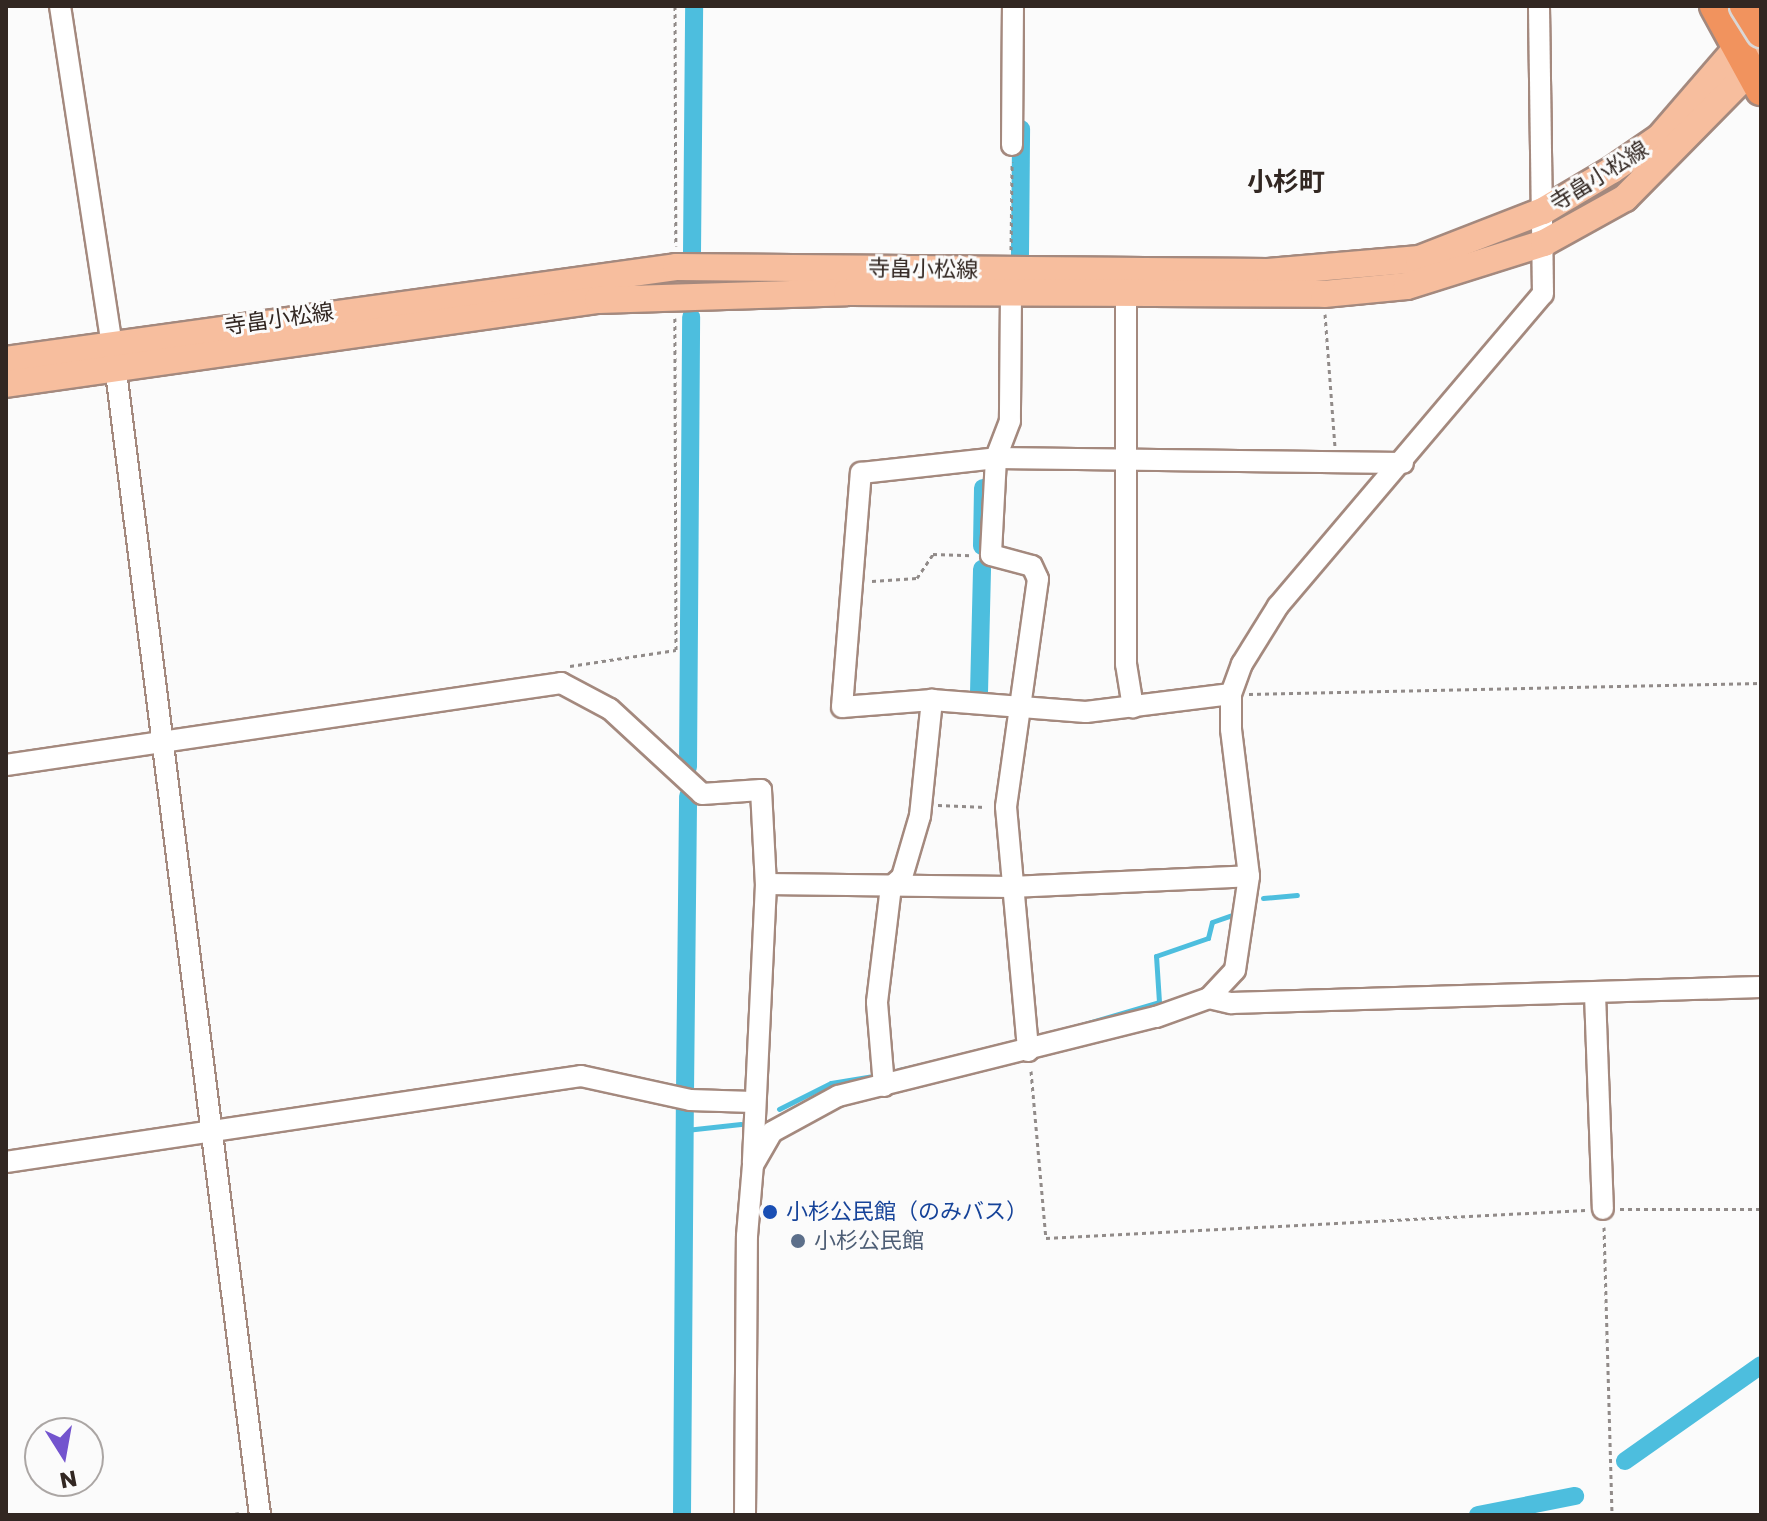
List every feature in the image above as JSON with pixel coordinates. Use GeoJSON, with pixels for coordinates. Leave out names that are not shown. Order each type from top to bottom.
{"type":"FeatureCollection","features":[{"type":"Feature","properties":{"kind":"highway"},"geometry":{"type":"LineString","coordinates":[[1715,6],[1755,61]]}},
{"type":"Feature","properties":{"kind":"highway"},"geometry":{"type":"LineString","coordinates":[[1745,6],[1755,61]]}},
{"type":"Feature","properties":{"kind":"main road","name":"寺畠小松線"},"geometry":{"type":"LineString","coordinates":[[6,384],[113,353],[676,267],[1011,283],[1126,294],[1324,294],[1407,286],[1544,243],[1625,198],[1755,61],[1761,19]]}},
{"type":"Feature","properties":{"kind":"main road","name":"寺畠小松線"},"geometry":{"type":"LineString","coordinates":[[6,360],[113,353],[675,295],[1369,267],[1463,246],[1543,211],[1660,137],[1755,61]]}},
{"type":"Feature","properties":{"kind":"street"},"geometry":{"type":"LineString","coordinates":[[60,6],[113,353],[158,745],[260,1515]]}},
{"type":"Feature","properties":{"kind":"street"},"geometry":{"type":"LineString","coordinates":[[1012,145],[1013,6]]}},
{"type":"Feature","properties":{"kind":"street"},"geometry":{"type":"LineString","coordinates":[[1209,998],[1235,970],[1249,876],[1231,694],[1278,606],[1403,463],[1543,294],[1539,6]]}},
{"type":"Feature","properties":{"kind":"street"},"geometry":{"type":"LineString","coordinates":[[1011,283],[1010,421],[996,458],[991,555],[1032,566],[1038,579],[1006,807],[1028,1051]]}},
{"type":"Feature","properties":{"kind":"street"},"geometry":{"type":"LineString","coordinates":[[1126,294],[1126,664],[1133,707]]}},
{"type":"Feature","properties":{"kind":"street"},"geometry":{"type":"LineString","coordinates":[[1231,694],[1133,707],[1021,709],[932,700],[842,707],[861,473],[996,458],[1128,456],[1403,463]]}},
{"type":"Feature","properties":{"kind":"street"},"geometry":{"type":"LineString","coordinates":[[6,765],[158,745],[561,683],[610,709],[702,794],[761,790],[766,884],[753,1102],[745,1515]]}},
{"type":"Feature","properties":{"kind":"street"},"geometry":{"type":"LineString","coordinates":[[884,1086],[877,1002],[891,887],[902,877],[920,805],[932,700]]}},
{"type":"Feature","properties":{"kind":"street"},"geometry":{"type":"LineString","coordinates":[[766,884],[1011,887],[1249,876]]}},
{"type":"Feature","properties":{"kind":"street"},"geometry":{"type":"LineString","coordinates":[[753,1165],[772,1132],[807,1107],[1028,1051],[1209,998],[1231,1003],[1761,987]]}},
{"type":"Feature","properties":{"kind":"street"},"geometry":{"type":"LineString","coordinates":[[1595,994],[1603,1209]]}},
{"type":"Feature","properties":{"kind":"street"},"geometry":{"type":"LineString","coordinates":[[6,1162],[208,1135],[581,1076],[690,1100],[753,1102]]}},
{"type":"Feature","properties":{"kind":"path"},"geometry":{"type":"LineString","coordinates":[[675,6],[676,267]]}},
{"type":"Feature","properties":{"kind":"path"},"geometry":{"type":"LineString","coordinates":[[1011,283],[1012,145]]}},
{"type":"Feature","properties":{"kind":"path"},"geometry":{"type":"LineString","coordinates":[[1324,294],[1336,461]]}},
{"type":"Feature","properties":{"kind":"path"},"geometry":{"type":"LineString","coordinates":[[561,683],[572,663],[676,650],[675,295]]}},
{"type":"Feature","properties":{"kind":"path"},"geometry":{"type":"LineString","coordinates":[[853,582],[917,578],[933,554],[991,555]]}},
{"type":"Feature","properties":{"kind":"path"},"geometry":{"type":"LineString","coordinates":[[1231,694],[1761,683]]}},
{"type":"Feature","properties":{"kind":"path"},"geometry":{"type":"LineString","coordinates":[[920,805],[1006,807]]}},
{"type":"Feature","properties":{"kind":"path"},"geometry":{"type":"LineString","coordinates":[[1028,1051],[1046,1238],[1603,1209],[1761,1209]]}},
{"type":"Feature","properties":{"kind":"path"},"geometry":{"type":"LineString","coordinates":[[1603,1209],[1612,1515]]}},
{"type":"Feature","properties":{"kind":"waterway"},"geometry":{"type":"LineString","coordinates":[[692,253],[694,6]]}},
{"type":"Feature","properties":{"kind":"waterway"},"geometry":{"type":"LineString","coordinates":[[1020,254],[1021,129]]}},
{"type":"Feature","properties":{"kind":"waterway"},"geometry":{"type":"LineString","coordinates":[[688,767],[691,317]]}},
{"type":"Feature","properties":{"kind":"waterway"},"geometry":{"type":"LineString","coordinates":[[982,546],[983,488]]}},
{"type":"Feature","properties":{"kind":"waterway"},"geometry":{"type":"LineString","coordinates":[[979,693],[982,569]]}},
{"type":"Feature","properties":{"kind":"waterway"},"geometry":{"type":"LineString","coordinates":[[685,1092],[688,796]]}},
{"type":"Feature","properties":{"kind":"waterway"},"geometry":{"type":"LineString","coordinates":[[1263,898],[1297,895]]}},
{"type":"Feature","properties":{"kind":"waterway"},"geometry":{"type":"LineString","coordinates":[[1061,1031],[1159,1002],[1156,956],[1208,938],[1212,922],[1232,915]]}},
{"type":"Feature","properties":{"kind":"waterway"},"geometry":{"type":"LineString","coordinates":[[899,1070],[921,1065]]}},
{"type":"Feature","properties":{"kind":"waterway"},"geometry":{"type":"LineString","coordinates":[[779,1109],[831,1083],[873,1076]]}},
{"type":"Feature","properties":{"kind":"waterway"},"geometry":{"type":"LineString","coordinates":[[682,1515],[685,1109]]}},
{"type":"Feature","properties":{"kind":"waterway"},"geometry":{"type":"LineString","coordinates":[[686,1130],[741,1124]]}},
{"type":"Feature","properties":{"kind":"waterway"},"geometry":{"type":"LineString","coordinates":[[1625,1461],[1761,1365]]}},
{"type":"Feature","properties":{"kind":"waterway"},"geometry":{"type":"LineString","coordinates":[[1478,1515],[1575,1496]]}},
{"type":"Feature","properties":{"kind":"place","name":"小杉公民館（のみバス）"},"geometry":{"type":"Point","coordinates":[770,1212]}},
{"type":"Feature","properties":{"kind":"place","name":"小杉公民館"},"geometry":{"type":"Point","coordinates":[798,1241]}},
{"type":"Feature","properties":{"kind":"district","name":"小杉町"},"geometry":{"type":"Point","coordinates":[1286,183]}}]}
